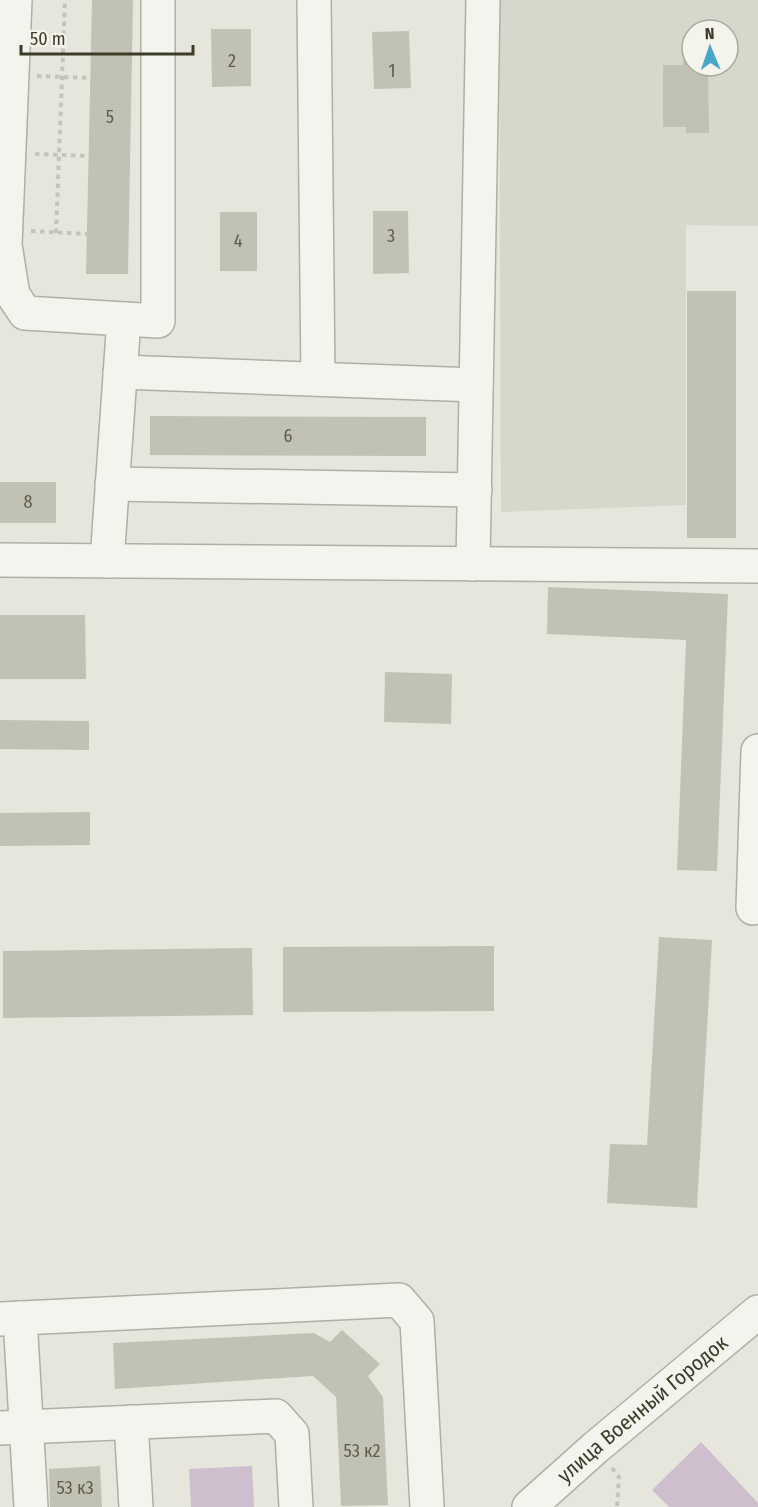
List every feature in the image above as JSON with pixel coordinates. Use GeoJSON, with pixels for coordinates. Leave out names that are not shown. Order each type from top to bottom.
{"type":"FeatureCollection","features":[{"type":"Feature","properties":{"kind":"street"},"geometry":{"type":"LineString","coordinates":[[15,0],[4,240],[13,295],[25,313],[158,321],[158,0]]}},
{"type":"Feature","properties":{"kind":"street"},"geometry":{"type":"LineString","coordinates":[[314,0],[318,378]]}},
{"type":"Feature","properties":{"kind":"street"},"geometry":{"type":"LineString","coordinates":[[473,564],[483,0]]}},
{"type":"Feature","properties":{"kind":"street"},"geometry":{"type":"LineString","coordinates":[[107,561],[124,319]]}},
{"type":"Feature","properties":{"kind":"street"},"geometry":{"type":"LineString","coordinates":[[120,372],[476,385]]}},
{"type":"Feature","properties":{"kind":"street"},"geometry":{"type":"LineString","coordinates":[[112,484],[475,490]]}},
{"type":"Feature","properties":{"kind":"street"},"geometry":{"type":"LineString","coordinates":[[0,560],[758,566]]}},
{"type":"Feature","properties":{"kind":"street"},"geometry":{"type":"LineString","coordinates":[[753,908],[758,751]]}},
{"type":"Feature","properties":{"kind":"street"},"geometry":{"type":"LineString","coordinates":[[730,1334],[758,1289]]}},
{"type":"Feature","properties":{"kind":"street"},"geometry":{"type":"LineString","coordinates":[[31,1507],[13,1428],[10,1319],[399,1300],[417,1322],[427,1507]]}},
{"type":"Feature","properties":{"kind":"street","name":"улица Военный Городок"},"geometry":{"type":"LineString","coordinates":[[529,1507],[595,1448],[758,1312]]}},
{"type":"Feature","properties":{"kind":"street"},"geometry":{"type":"LineString","coordinates":[[13,1428],[276,1416],[292,1434],[296,1507]]}},
{"type":"Feature","properties":{"kind":"street"},"geometry":{"type":"LineString","coordinates":[[131,1422],[136,1507]]}},
{"type":"Feature","properties":{"kind":"path"},"geometry":{"type":"LineString","coordinates":[[56,232],[65,0]]}},
{"type":"Feature","properties":{"kind":"path"},"geometry":{"type":"LineString","coordinates":[[12,75],[90,78]]}},
{"type":"Feature","properties":{"kind":"path"},"geometry":{"type":"LineString","coordinates":[[9,153],[89,156]]}},
{"type":"Feature","properties":{"kind":"path"},"geometry":{"type":"LineString","coordinates":[[4,240],[56,232],[87,234]]}},
{"type":"Feature","properties":{"kind":"path"},"geometry":{"type":"LineString","coordinates":[[595,1448],[619,1477],[617,1507]]}},
{"type":"Feature","properties":{"kind":"shaded area"},"geometry":{"type":"Polygon","coordinates":[[[499,0],[758,0],[758,226],[686,225],[686,505],[501,512],[499,0]]]}},
{"type":"Feature","properties":{"kind":"shaded area"},"geometry":{"type":"Polygon","coordinates":[[[701,1442],[758,1503],[758,1507],[669,1507],[652,1490],[701,1442]]]}},
{"type":"Feature","properties":{"kind":"shaded area"},"geometry":{"type":"Polygon","coordinates":[[[252,1466],[254,1507],[191,1507],[189,1469],[252,1466]]]}},
{"type":"Feature","properties":{"kind":"building"},"geometry":{"type":"Polygon","coordinates":[[[92,0],[133,0],[128,274],[86,274],[92,0]]]}},
{"type":"Feature","properties":{"kind":"building"},"geometry":{"type":"Polygon","coordinates":[[[211,29],[251,29],[251,86],[212,87],[211,29]]]}},
{"type":"Feature","properties":{"kind":"building"},"geometry":{"type":"Polygon","coordinates":[[[409,31],[411,88],[374,89],[372,32],[409,31]]]}},
{"type":"Feature","properties":{"kind":"building"},"geometry":{"type":"Polygon","coordinates":[[[663,65],[680,65],[680,78],[708,78],[709,133],[686,133],[686,127],[663,127],[663,65]]]}},
{"type":"Feature","properties":{"kind":"building"},"geometry":{"type":"Polygon","coordinates":[[[373,211],[408,211],[409,273],[373,274],[373,211]]]}},
{"type":"Feature","properties":{"kind":"building"},"geometry":{"type":"Polygon","coordinates":[[[220,212],[257,212],[257,271],[220,271],[220,212]]]}},
{"type":"Feature","properties":{"kind":"building"},"geometry":{"type":"Polygon","coordinates":[[[687,291],[736,291],[736,538],[687,538],[687,291]]]}},
{"type":"Feature","properties":{"kind":"building"},"geometry":{"type":"Polygon","coordinates":[[[150,416],[426,417],[426,456],[150,455],[150,416]]]}},
{"type":"Feature","properties":{"kind":"building"},"geometry":{"type":"Polygon","coordinates":[[[0,482],[56,482],[56,523],[0,523],[0,482]]]}},
{"type":"Feature","properties":{"kind":"building"},"geometry":{"type":"Polygon","coordinates":[[[548,587],[728,594],[717,871],[677,870],[686,640],[547,634],[548,587]]]}},
{"type":"Feature","properties":{"kind":"building"},"geometry":{"type":"Polygon","coordinates":[[[0,615],[85,615],[86,679],[0,679],[0,615]]]}},
{"type":"Feature","properties":{"kind":"building"},"geometry":{"type":"Polygon","coordinates":[[[385,672],[452,674],[451,724],[384,722],[385,672]]]}},
{"type":"Feature","properties":{"kind":"building"},"geometry":{"type":"Polygon","coordinates":[[[0,720],[89,721],[89,750],[0,749],[0,720]]]}},
{"type":"Feature","properties":{"kind":"building"},"geometry":{"type":"Polygon","coordinates":[[[90,812],[90,845],[0,846],[0,813],[90,812]]]}},
{"type":"Feature","properties":{"kind":"building"},"geometry":{"type":"Polygon","coordinates":[[[659,937],[712,940],[697,1208],[607,1203],[610,1144],[647,1145],[659,937]]]}},
{"type":"Feature","properties":{"kind":"building"},"geometry":{"type":"Polygon","coordinates":[[[494,946],[494,1011],[283,1012],[283,947],[494,946]]]}},
{"type":"Feature","properties":{"kind":"building"},"geometry":{"type":"Polygon","coordinates":[[[252,948],[253,1015],[3,1018],[3,951],[252,948]]]}},
{"type":"Feature","properties":{"kind":"building"},"geometry":{"type":"Polygon","coordinates":[[[342,1330],[380,1364],[368,1376],[383,1397],[388,1505],[341,1506],[336,1397],[313,1376],[115,1389],[113,1343],[314,1333],[330,1342],[342,1330]]]}},
{"type":"Feature","properties":{"kind":"building"},"geometry":{"type":"Polygon","coordinates":[[[100,1466],[102,1507],[50,1507],[49,1469],[100,1466]]]}}]}
